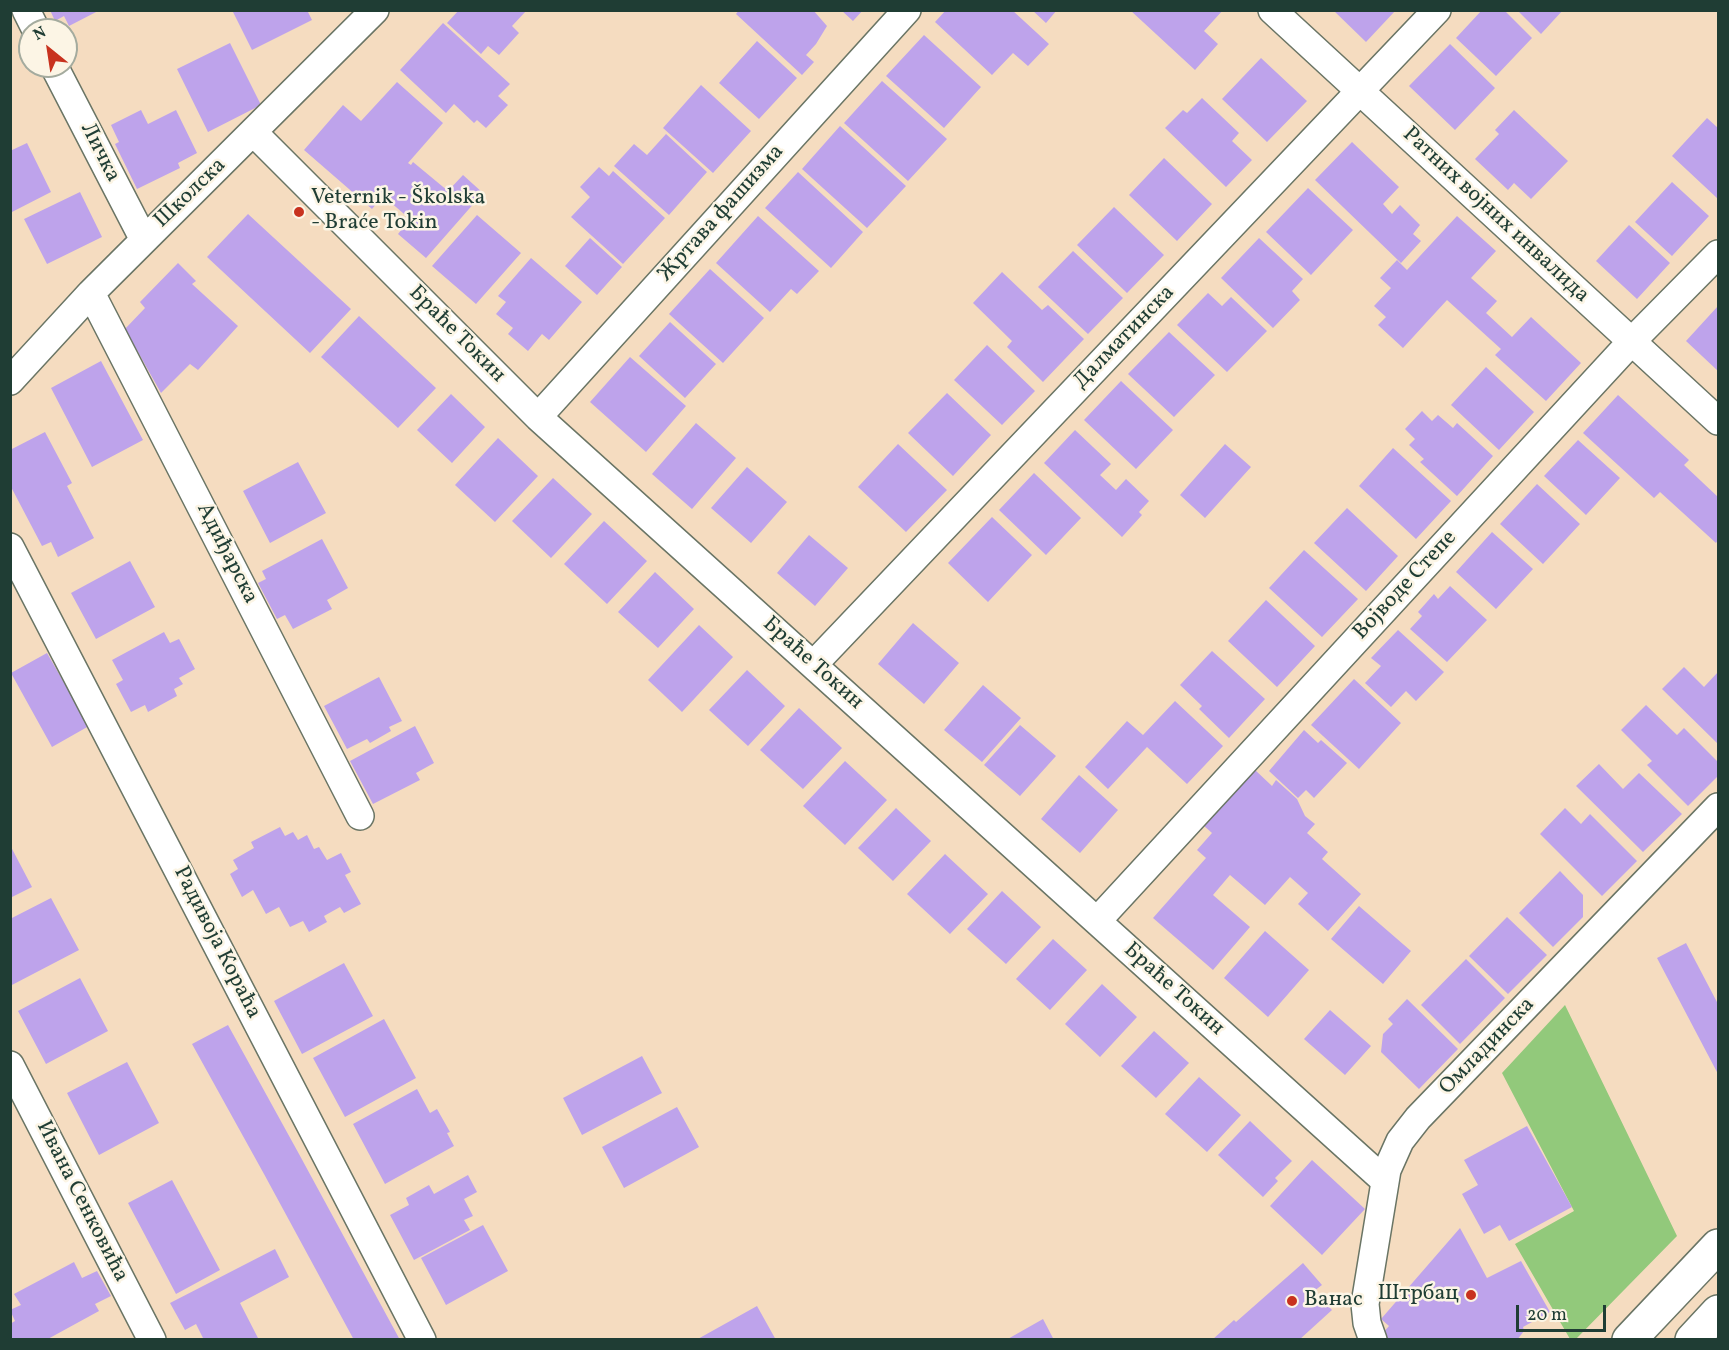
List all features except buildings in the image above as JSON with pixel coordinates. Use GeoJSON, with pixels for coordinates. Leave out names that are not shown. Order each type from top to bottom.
{"type":"FeatureCollection","features":[{"type":"Feature","properties":{"kind":"main road"},"geometry":{"type":"LineString","coordinates":[[1629,1340],[1719,1246]]}},
{"type":"Feature","properties":{"kind":"main road"},"geometry":{"type":"LineString","coordinates":[[1692,1340],[1719,1312]]}},
{"type":"Feature","properties":{"kind":"street","name":"Школска"},"geometry":{"type":"LineString","coordinates":[[10,381],[91,293],[375,10]]}},
{"type":"Feature","properties":{"kind":"street","name":"Жртава фашизма"},"geometry":{"type":"LineString","coordinates":[[538,417],[907,10]]}},
{"type":"Feature","properties":{"kind":"street","name":"Ратних војних инвалида"},"geometry":{"type":"LineString","coordinates":[[1272,10],[1719,421]]}},
{"type":"Feature","properties":{"kind":"street","name":"Далматинска"},"geometry":{"type":"LineString","coordinates":[[813,664],[1437,10]]}},
{"type":"Feature","properties":{"kind":"street","name":"Личка"},"geometry":{"type":"LineString","coordinates":[[60,78],[144,240]]}},
{"type":"Feature","properties":{"kind":"street","name":"Браће Токин"},"geometry":{"type":"LineString","coordinates":[[254,133],[538,417],[1385,1181]]}},
{"type":"Feature","properties":{"kind":"street","name":"Војводе Степе"},"geometry":{"type":"LineString","coordinates":[[1097,921],[1632,341],[1719,254]]}},
{"type":"Feature","properties":{"kind":"street","name":"Адиђарска"},"geometry":{"type":"LineString","coordinates":[[91,293],[360,816]]}},
{"type":"Feature","properties":{"kind":"street","name":"Радивоја Кораћа"},"geometry":{"type":"LineString","coordinates":[[10,548],[422,1340]]}},
{"type":"Feature","properties":{"kind":"street","name":"Омладинска"},"geometry":{"type":"LineString","coordinates":[[1373,1340],[1367,1323],[1365,1304],[1390,1159],[1406,1132],[1719,807]]}},
{"type":"Feature","properties":{"kind":"street","name":"Ивана Сенковића"},"geometry":{"type":"LineString","coordinates":[[10,1065],[152,1340]]}},
{"type":"Feature","properties":{"kind":"green space"},"geometry":{"type":"Polygon","coordinates":[[[1565,1005],[1677,1236],[1575,1340],[1570,1339],[1515,1244],[1574,1211],[1502,1073],[1565,1005]]]}},
{"type":"Feature","properties":{"kind":"place","name":"Veternik - Školska - Braće Tokin"},"geometry":{"type":"Point","coordinates":[299,212]}},
{"type":"Feature","properties":{"kind":"place","name":"Штрбац"},"geometry":{"type":"Point","coordinates":[1471,1295]}},
{"type":"Feature","properties":{"kind":"place","name":"Ванас"},"geometry":{"type":"Point","coordinates":[1292,1301]}}]}
